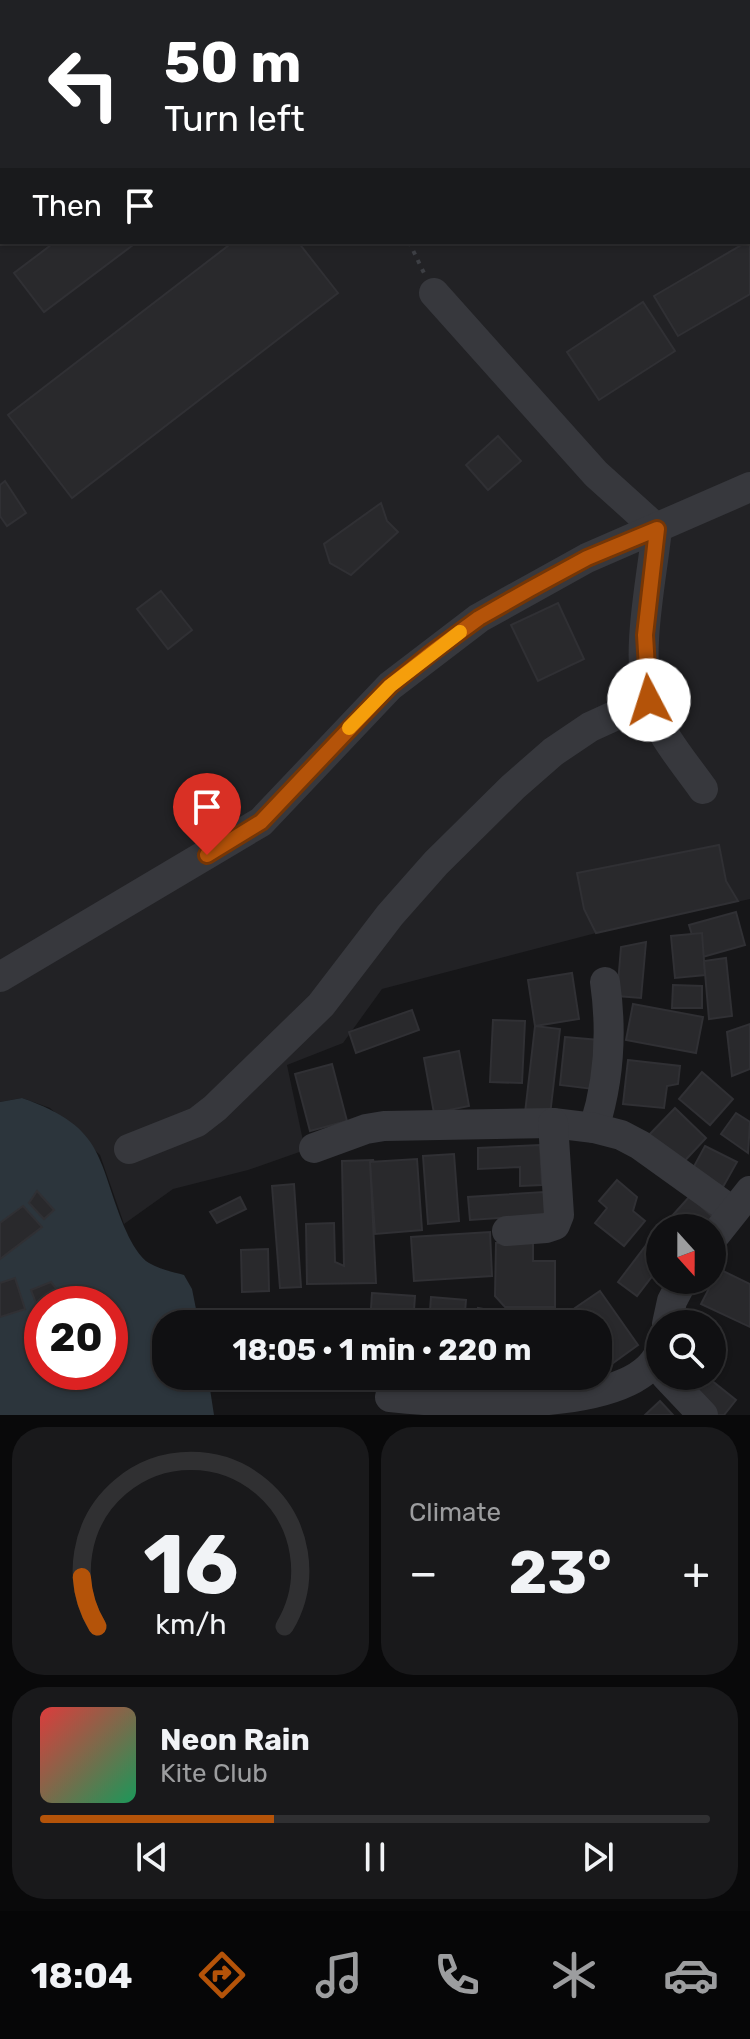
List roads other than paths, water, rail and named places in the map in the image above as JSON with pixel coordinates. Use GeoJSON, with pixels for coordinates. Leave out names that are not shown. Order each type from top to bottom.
{"type":"FeatureCollection","features":[{"type":"Feature","properties":{"kind":"street"},"geometry":{"type":"LineString","coordinates":[[434,293],[596,474],[657,529]]}},
{"type":"Feature","properties":{"kind":"street"},"geometry":{"type":"LineString","coordinates":[[0,977],[261,822],[390,686],[479,618],[587,558],[750,487]]}},
{"type":"Feature","properties":{"kind":"street"},"geometry":{"type":"LineString","coordinates":[[657,529],[645,635],[649,700],[664,732],[703,789]]}},
{"type":"Feature","properties":{"kind":"street"},"geometry":{"type":"LineString","coordinates":[[129,1149],[197,1122],[215,1108],[321,1005],[399,904],[513,787],[553,752],[590,727],[649,700]]}},
{"type":"Feature","properties":{"kind":"street"},"geometry":{"type":"LineString","coordinates":[[594,1128],[603,1102],[608,1059],[605,982]]}},
{"type":"Feature","properties":{"kind":"street"},"geometry":{"type":"LineString","coordinates":[[507,1231],[555,1225],[559,1215],[553,1123]]}},
{"type":"Feature","properties":{"kind":"street"},"geometry":{"type":"LineString","coordinates":[[314,1148],[366,1129],[384,1126],[553,1123],[594,1128],[621,1135],[741,1201],[726,1221]]}},
{"type":"Feature","properties":{"kind":"street"},"geometry":{"type":"LineString","coordinates":[[390,1397],[541,1413],[608,1408],[646,1378]]}},
{"type":"Feature","properties":{"kind":"street"},"geometry":{"type":"LineString","coordinates":[[682,1390],[703,1415]]}}]}
